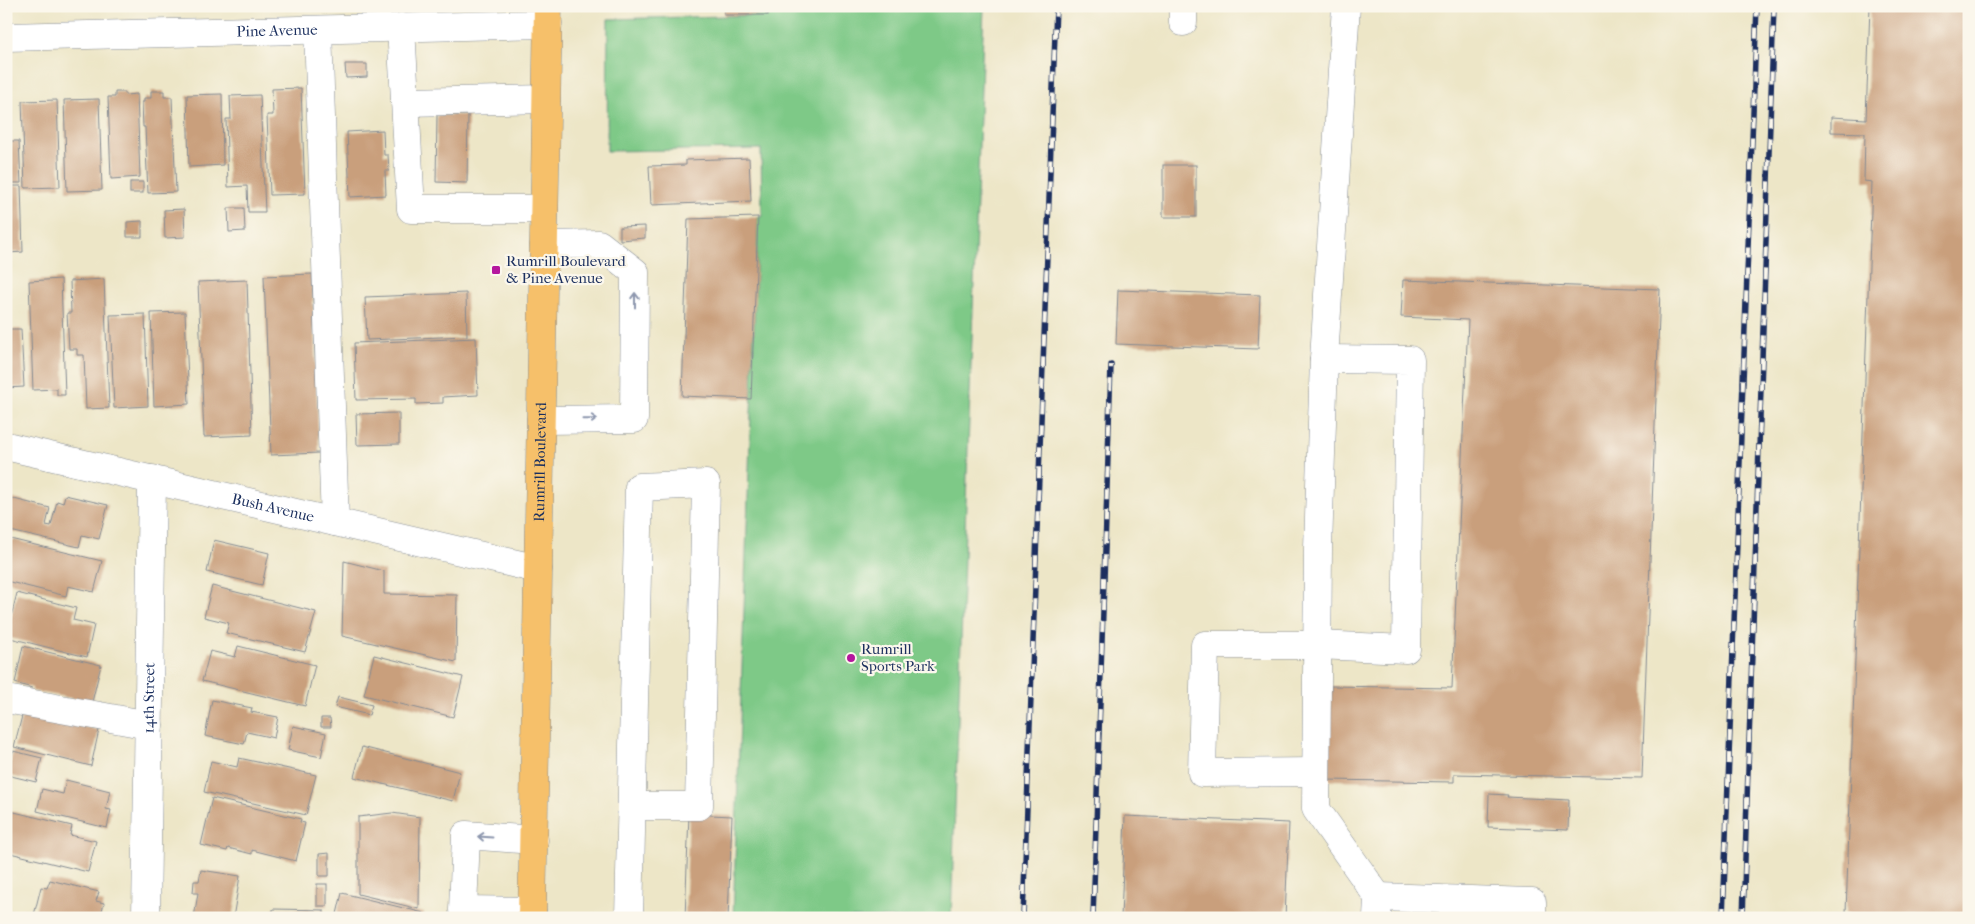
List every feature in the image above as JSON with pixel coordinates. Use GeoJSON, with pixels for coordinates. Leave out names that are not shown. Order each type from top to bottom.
{"type":"FeatureCollection","features":[{"type":"Feature","properties":{"kind":"main road","name":"Rumrill Boulevard"},"geometry":{"type":"LineString","coordinates":[[532,914],[548,15]]}},
{"type":"Feature","properties":{"kind":"street"},"geometry":{"type":"LineString","coordinates":[[1346,6],[1324,359],[1317,645],[1316,809],[1378,907],[1532,902],[1532,918]]}},
{"type":"Feature","properties":{"kind":"street","name":"Pine Avenue"},"geometry":{"type":"LineString","coordinates":[[6,38],[401,27],[548,15]]}},
{"type":"Feature","properties":{"kind":"street"},"geometry":{"type":"LineString","coordinates":[[401,27],[411,209],[544,209]]}},
{"type":"Feature","properties":{"kind":"street"},"geometry":{"type":"LineString","coordinates":[[318,30],[335,522]]}},
{"type":"Feature","properties":{"kind":"street"},"geometry":{"type":"LineString","coordinates":[[405,102],[546,99]]}},
{"type":"Feature","properties":{"kind":"street"},"geometry":{"type":"LineString","coordinates":[[541,420],[634,418],[635,272],[600,244],[544,245]]}},
{"type":"Feature","properties":{"kind":"street"},"geometry":{"type":"LineString","coordinates":[[1316,772],[1202,773],[1205,645],[1317,645],[1406,649],[1410,360],[1324,359]]}},
{"type":"Feature","properties":{"kind":"street","name":"Bush Avenue"},"geometry":{"type":"LineString","coordinates":[[6,446],[538,569]]}},
{"type":"Feature","properties":{"kind":"street","name":"14th Street"},"geometry":{"type":"LineString","coordinates":[[146,918],[152,479]]}},
{"type":"Feature","properties":{"kind":"street"},"geometry":{"type":"LineString","coordinates":[[629,918],[639,486],[706,484],[699,806],[632,806]]}},
{"type":"Feature","properties":{"kind":"street"},"geometry":{"type":"LineString","coordinates":[[6,699],[149,725]]}},
{"type":"Feature","properties":{"kind":"street"},"geometry":{"type":"LineString","coordinates":[[532,914],[463,910],[464,867],[466,835],[534,840]]}},
{"type":"Feature","properties":{"kind":"green space","name":"Rumrill Sports Park"},"geometry":{"type":"Polygon","coordinates":[[[768,6],[984,6],[951,918],[733,918],[758,217],[762,215],[761,149],[607,151],[608,19],[767,15],[768,6]]]}},
{"type":"Feature","properties":{"kind":"building"},"geometry":{"type":"Polygon","coordinates":[[[724,6],[768,6],[768,15],[724,15],[724,6]]]}},
{"type":"Feature","properties":{"kind":"building"},"geometry":{"type":"Polygon","coordinates":[[[1870,6],[1969,6],[1969,917],[1846,913],[1872,182],[1864,181],[1865,133],[1831,132],[1831,117],[1866,119],[1870,6]]]}},
{"type":"Feature","properties":{"kind":"building"},"geometry":{"type":"Polygon","coordinates":[[[345,64],[367,64],[367,77],[346,78],[345,64]]]}},
{"type":"Feature","properties":{"kind":"building"},"geometry":{"type":"Polygon","coordinates":[[[301,88],[305,194],[270,195],[267,115],[273,115],[272,89],[301,88]]]}},
{"type":"Feature","properties":{"kind":"building"},"geometry":{"type":"Polygon","coordinates":[[[151,91],[164,91],[164,97],[172,97],[176,192],[148,193],[142,102],[144,102],[144,98],[151,98],[151,91]]]}},
{"type":"Feature","properties":{"kind":"building"},"geometry":{"type":"Polygon","coordinates":[[[115,92],[125,92],[125,95],[137,94],[140,177],[111,179],[108,97],[115,97],[115,92]]]}},
{"type":"Feature","properties":{"kind":"building"},"geometry":{"type":"Polygon","coordinates":[[[222,94],[223,165],[189,167],[187,95],[222,94]]]}},
{"type":"Feature","properties":{"kind":"building"},"geometry":{"type":"Polygon","coordinates":[[[260,95],[265,212],[248,212],[247,186],[228,187],[226,119],[231,119],[230,96],[260,95]]]}},
{"type":"Feature","properties":{"kind":"building"},"geometry":{"type":"Polygon","coordinates":[[[99,99],[102,190],[67,191],[64,100],[99,99]]]}},
{"type":"Feature","properties":{"kind":"building"},"geometry":{"type":"Polygon","coordinates":[[[57,100],[60,187],[25,188],[22,101],[57,100]]]}},
{"type":"Feature","properties":{"kind":"building"},"geometry":{"type":"Polygon","coordinates":[[[437,115],[468,115],[467,183],[436,182],[437,115]]]}},
{"type":"Feature","properties":{"kind":"building"},"geometry":{"type":"Polygon","coordinates":[[[383,130],[384,155],[388,155],[389,171],[385,171],[386,195],[350,197],[347,132],[383,130]]]}},
{"type":"Feature","properties":{"kind":"building"},"geometry":{"type":"Polygon","coordinates":[[[6,141],[19,141],[21,183],[6,183],[6,141]]]}},
{"type":"Feature","properties":{"kind":"building"},"geometry":{"type":"Polygon","coordinates":[[[749,158],[751,201],[651,205],[649,166],[686,165],[686,160],[749,158]]]}},
{"type":"Feature","properties":{"kind":"building"},"geometry":{"type":"Polygon","coordinates":[[[1163,165],[1196,165],[1196,217],[1163,217],[1163,165]]]}},
{"type":"Feature","properties":{"kind":"building"},"geometry":{"type":"Polygon","coordinates":[[[130,182],[143,182],[143,193],[130,193],[130,182]]]}},
{"type":"Feature","properties":{"kind":"building"},"geometry":{"type":"Polygon","coordinates":[[[6,186],[21,186],[23,252],[8,253],[6,186]]]}},
{"type":"Feature","properties":{"kind":"building"},"geometry":{"type":"Polygon","coordinates":[[[228,208],[244,208],[245,231],[229,232],[228,208]]]}},
{"type":"Feature","properties":{"kind":"building"},"geometry":{"type":"Polygon","coordinates":[[[184,209],[185,237],[165,238],[164,210],[184,209]]]}},
{"type":"Feature","properties":{"kind":"building"},"geometry":{"type":"Polygon","coordinates":[[[758,217],[751,399],[682,396],[688,219],[758,217]]]}},
{"type":"Feature","properties":{"kind":"building"},"geometry":{"type":"Polygon","coordinates":[[[142,221],[142,237],[127,237],[127,222],[142,221]]]}},
{"type":"Feature","properties":{"kind":"building"},"geometry":{"type":"Polygon","coordinates":[[[645,226],[645,238],[620,240],[620,227],[645,226]]]}},
{"type":"Feature","properties":{"kind":"building"},"geometry":{"type":"Polygon","coordinates":[[[312,274],[319,453],[271,455],[264,276],[312,274]]]}},
{"type":"Feature","properties":{"kind":"building"},"geometry":{"type":"Polygon","coordinates":[[[61,279],[65,395],[57,395],[57,389],[33,390],[29,281],[61,279]]]}},
{"type":"Feature","properties":{"kind":"building"},"geometry":{"type":"Polygon","coordinates":[[[104,279],[109,408],[86,409],[84,355],[77,355],[77,349],[69,349],[67,313],[71,313],[70,281],[104,279]]]}},
{"type":"Feature","properties":{"kind":"building"},"geometry":{"type":"Polygon","coordinates":[[[247,280],[252,435],[204,437],[198,282],[247,280]]]}},
{"type":"Feature","properties":{"kind":"building"},"geometry":{"type":"Polygon","coordinates":[[[1403,280],[1660,289],[1642,778],[1454,774],[1454,782],[1326,780],[1331,686],[1452,688],[1468,320],[1401,317],[1403,280]]]}},
{"type":"Feature","properties":{"kind":"building"},"geometry":{"type":"Polygon","coordinates":[[[1118,290],[1260,295],[1258,349],[1116,344],[1118,290]]]}},
{"type":"Feature","properties":{"kind":"building"},"geometry":{"type":"Polygon","coordinates":[[[466,293],[467,336],[367,340],[365,297],[466,293]]]}},
{"type":"Feature","properties":{"kind":"building"},"geometry":{"type":"Polygon","coordinates":[[[185,312],[189,404],[154,406],[151,313],[185,312]]]}},
{"type":"Feature","properties":{"kind":"building"},"geometry":{"type":"Polygon","coordinates":[[[145,314],[148,406],[114,408],[110,315],[145,314]]]}},
{"type":"Feature","properties":{"kind":"building"},"geometry":{"type":"Polygon","coordinates":[[[6,329],[21,329],[24,387],[6,388],[6,329]]]}},
{"type":"Feature","properties":{"kind":"building"},"geometry":{"type":"Polygon","coordinates":[[[476,338],[478,395],[443,397],[443,403],[416,404],[416,399],[356,400],[354,343],[476,338]]]}},
{"type":"Feature","properties":{"kind":"building"},"geometry":{"type":"Polygon","coordinates":[[[399,413],[399,444],[357,445],[356,414],[399,413]]]}},
{"type":"Feature","properties":{"kind":"building"},"geometry":{"type":"Polygon","coordinates":[[[65,495],[108,505],[99,539],[82,535],[79,547],[6,530],[6,497],[50,508],[46,525],[51,526],[57,501],[63,503],[65,495]]]}},
{"type":"Feature","properties":{"kind":"building"},"geometry":{"type":"Polygon","coordinates":[[[6,538],[102,561],[94,592],[68,586],[66,596],[6,581],[6,538]]]}},
{"type":"Feature","properties":{"kind":"building"},"geometry":{"type":"Polygon","coordinates":[[[214,540],[269,553],[262,585],[207,572],[214,540]]]}},
{"type":"Feature","properties":{"kind":"building"},"geometry":{"type":"Polygon","coordinates":[[[344,561],[384,571],[384,594],[457,595],[456,662],[342,636],[344,561]]]}},
{"type":"Feature","properties":{"kind":"building"},"geometry":{"type":"Polygon","coordinates":[[[212,586],[316,612],[305,652],[226,633],[229,623],[204,617],[212,586]]]}},
{"type":"Feature","properties":{"kind":"building"},"geometry":{"type":"Polygon","coordinates":[[[17,593],[76,608],[73,620],[94,625],[87,657],[6,637],[17,593]]]}},
{"type":"Feature","properties":{"kind":"building"},"geometry":{"type":"Polygon","coordinates":[[[23,646],[101,665],[92,702],[32,691],[32,688],[15,683],[23,646]]]}},
{"type":"Feature","properties":{"kind":"building"},"geometry":{"type":"Polygon","coordinates":[[[238,646],[315,665],[305,706],[202,681],[210,651],[235,657],[238,646]]]}},
{"type":"Feature","properties":{"kind":"building"},"geometry":{"type":"Polygon","coordinates":[[[374,655],[463,677],[453,717],[364,695],[374,655]]]}},
{"type":"Feature","properties":{"kind":"building"},"geometry":{"type":"Polygon","coordinates":[[[338,697],[372,705],[369,715],[335,707],[338,697]]]}},
{"type":"Feature","properties":{"kind":"building"},"geometry":{"type":"Polygon","coordinates":[[[212,700],[252,708],[251,712],[278,717],[274,738],[247,732],[244,744],[205,736],[212,700]]]}},
{"type":"Feature","properties":{"kind":"building"},"geometry":{"type":"Polygon","coordinates":[[[23,712],[99,730],[91,766],[14,747],[23,712]]]}},
{"type":"Feature","properties":{"kind":"building"},"geometry":{"type":"Polygon","coordinates":[[[321,718],[330,718],[331,727],[321,727],[321,718]]]}},
{"type":"Feature","properties":{"kind":"building"},"geometry":{"type":"Polygon","coordinates":[[[293,726],[326,733],[321,757],[288,750],[293,726]]]}},
{"type":"Feature","properties":{"kind":"building"},"geometry":{"type":"Polygon","coordinates":[[[362,747],[460,772],[453,801],[354,777],[362,747]]]}},
{"type":"Feature","properties":{"kind":"building"},"geometry":{"type":"Polygon","coordinates":[[[13,751],[42,758],[36,782],[7,775],[13,751]]]}},
{"type":"Feature","properties":{"kind":"building"},"geometry":{"type":"Polygon","coordinates":[[[239,758],[316,775],[306,815],[204,792],[211,761],[237,767],[239,758]]]}},
{"type":"Feature","properties":{"kind":"building"},"geometry":{"type":"Polygon","coordinates":[[[66,780],[110,791],[106,809],[111,810],[107,828],[37,811],[42,789],[63,794],[66,780]]]}},
{"type":"Feature","properties":{"kind":"building"},"geometry":{"type":"Polygon","coordinates":[[[1489,794],[1508,795],[1507,797],[1569,800],[1568,830],[1488,827],[1489,794]]]}},
{"type":"Feature","properties":{"kind":"building"},"geometry":{"type":"Polygon","coordinates":[[[212,798],[301,819],[300,822],[305,823],[296,861],[252,850],[252,854],[228,848],[227,851],[201,845],[212,798]]]}},
{"type":"Feature","properties":{"kind":"building"},"geometry":{"type":"Polygon","coordinates":[[[6,810],[72,826],[70,835],[96,841],[88,872],[6,852],[6,810]]]}},
{"type":"Feature","properties":{"kind":"building"},"geometry":{"type":"Polygon","coordinates":[[[392,813],[420,817],[419,909],[358,894],[358,817],[392,813]]]}},
{"type":"Feature","properties":{"kind":"building"},"geometry":{"type":"Polygon","coordinates":[[[689,814],[732,816],[728,918],[685,918],[689,814]]]}},
{"type":"Feature","properties":{"kind":"building"},"geometry":{"type":"Polygon","coordinates":[[[1125,816],[1289,823],[1285,918],[1121,918],[1125,816]]]}},
{"type":"Feature","properties":{"kind":"building"},"geometry":{"type":"Polygon","coordinates":[[[329,853],[329,876],[319,876],[319,854],[329,853]]]}},
{"type":"Feature","properties":{"kind":"building"},"geometry":{"type":"Polygon","coordinates":[[[201,870],[240,876],[233,918],[194,918],[198,893],[193,893],[194,881],[199,881],[201,870]]]}},
{"type":"Feature","properties":{"kind":"building"},"geometry":{"type":"Polygon","coordinates":[[[50,880],[99,892],[96,901],[104,903],[100,918],[44,918],[34,915],[41,887],[47,888],[50,880]]]}},
{"type":"Feature","properties":{"kind":"building"},"geometry":{"type":"Polygon","coordinates":[[[317,884],[327,884],[327,906],[317,906],[317,884]]]}},
{"type":"Feature","properties":{"kind":"building"},"geometry":{"type":"Polygon","coordinates":[[[342,893],[424,913],[423,918],[339,918],[340,915],[337,914],[342,893]]]}},
{"type":"Feature","properties":{"kind":"building"},"geometry":{"type":"Polygon","coordinates":[[[273,909],[324,910],[324,918],[273,918],[273,909]]]}},
{"type":"Feature","properties":{"kind":"railway"},"geometry":{"type":"LineString","coordinates":[[1023,918],[1056,6]]}},
{"type":"Feature","properties":{"kind":"railway"},"geometry":{"type":"LineString","coordinates":[[1723,918],[1757,6]]}},
{"type":"Feature","properties":{"kind":"railway"},"geometry":{"type":"LineString","coordinates":[[1743,918],[1774,6]]}},
{"type":"Feature","properties":{"kind":"railway"},"geometry":{"type":"LineString","coordinates":[[1093,918],[1111,365]]}},
{"type":"Feature","properties":{"kind":"place","name":"Rumrill Boulevard & Pine Avenue"},"geometry":{"type":"Point","coordinates":[496,270]}},
{"type":"Feature","properties":{"kind":"place","name":"Rumrill Sports Park"},"geometry":{"type":"Point","coordinates":[851,658]}}]}
